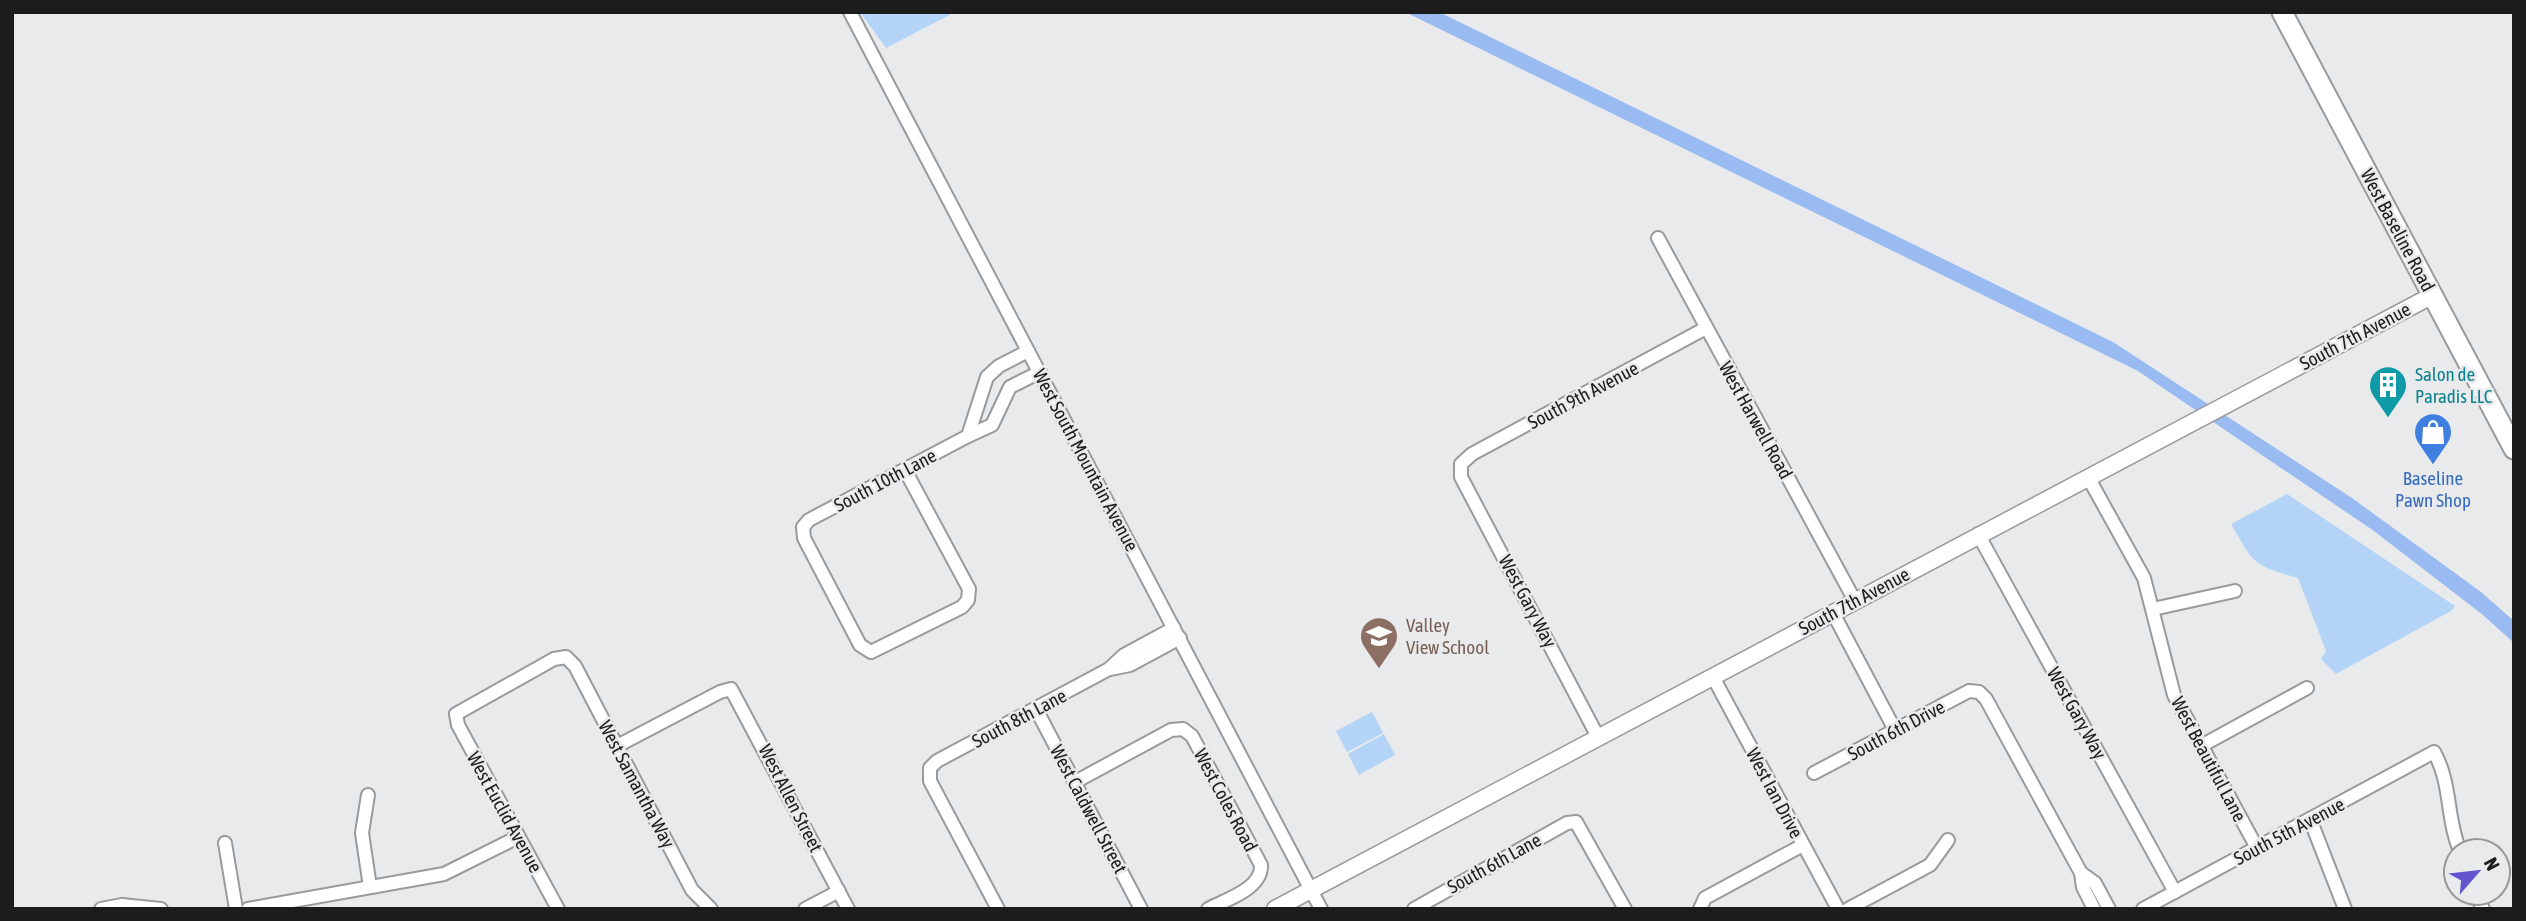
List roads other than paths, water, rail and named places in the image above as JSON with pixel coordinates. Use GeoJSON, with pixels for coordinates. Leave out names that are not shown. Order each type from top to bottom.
{"type":"FeatureCollection","features":[{"type":"Feature","properties":{"kind":"main road","name":"West Baseline Road"},"geometry":{"type":"LineString","coordinates":[[2282,12],[2514,449]]}},
{"type":"Feature","properties":{"kind":"street","name":"West South Mountain Avenue"},"geometry":{"type":"LineString","coordinates":[[850,12],[1321,909]]}},
{"type":"Feature","properties":{"kind":"street","name":"West Harwell Road"},"geometry":{"type":"LineString","coordinates":[[1658,238],[1855,601]]}},
{"type":"Feature","properties":{"kind":"street","name":"South 7th Avenue"},"geometry":{"type":"LineString","coordinates":[[1275,909],[2432,295]]}},
{"type":"Feature","properties":{"kind":"street","name":"South 9th Avenue"},"geometry":{"type":"LineString","coordinates":[[1461,464],[1472,454],[1706,328]]}},
{"type":"Feature","properties":{"kind":"street"},"geometry":{"type":"LineString","coordinates":[[968,436],[986,381],[992,371],[1028,351]]}},
{"type":"Feature","properties":{"kind":"street"},"geometry":{"type":"LineString","coordinates":[[986,381],[1006,391],[1040,372]]}},
{"type":"Feature","properties":{"kind":"street","name":"South 10th Lane"},"geometry":{"type":"LineString","coordinates":[[905,470],[969,589],[968,600],[962,607],[876,652],[867,651],[860,645],[804,538],[803,527],[809,520],[968,436],[992,425],[1002,407],[1006,391]]}},
{"type":"Feature","properties":{"kind":"street","name":"West Gary Way"},"geometry":{"type":"LineString","coordinates":[[1461,464],[1461,477],[1598,737]]}},
{"type":"Feature","properties":{"kind":"street","name":"West Beautiful Lane"},"geometry":{"type":"LineString","coordinates":[[2088,477],[2144,578],[2170,683],[2257,848]]}},
{"type":"Feature","properties":{"kind":"street","name":"West Gary Way"},"geometry":{"type":"LineString","coordinates":[[1979,534],[2175,892]]}},
{"type":"Feature","properties":{"kind":"street"},"geometry":{"type":"LineString","coordinates":[[2153,609],[2235,591]]}},
{"type":"Feature","properties":{"kind":"street"},"geometry":{"type":"LineString","coordinates":[[1833,613],[1895,730]]}},
{"type":"Feature","properties":{"kind":"street","name":"South 8th Lane"},"geometry":{"type":"LineString","coordinates":[[998,909],[930,782],[930,768],[937,761],[1177,633]]}},
{"type":"Feature","properties":{"kind":"street","name":"West Samantha Way"},"geometry":{"type":"LineString","coordinates":[[456,714],[554,659],[566,657],[575,666],[692,890],[710,909]]}},
{"type":"Feature","properties":{"kind":"street","name":"West Ian Drive"},"geometry":{"type":"LineString","coordinates":[[1713,677],[1838,909]]}},
{"type":"Feature","properties":{"kind":"street"},"geometry":{"type":"LineString","coordinates":[[2201,746],[2307,688]]}},
{"type":"Feature","properties":{"kind":"street","name":"West Allen Street"},"geometry":{"type":"LineString","coordinates":[[617,746],[720,692],[731,689],[848,909]]}},
{"type":"Feature","properties":{"kind":"street","name":"South 6th Drive"},"geometry":{"type":"LineString","coordinates":[[1814,773],[1969,691],[1979,692],[1986,699],[2081,873],[2083,887],[2095,902]]}},
{"type":"Feature","properties":{"kind":"street","name":"West Caldwell Street"},"geometry":{"type":"LineString","coordinates":[[1036,709],[1141,909]]}},
{"type":"Feature","properties":{"kind":"street","name":"West Euclid Avenue"},"geometry":{"type":"LineString","coordinates":[[456,714],[458,725],[558,909]]}},
{"type":"Feature","properties":{"kind":"street","name":"West Coles Road"},"geometry":{"type":"LineString","coordinates":[[1075,782],[1171,730],[1183,729],[1192,736],[1261,865],[1261,875],[1256,883],[1208,909]]}},
{"type":"Feature","properties":{"kind":"street","name":"South 5th Avenue"},"geometry":{"type":"LineString","coordinates":[[2143,909],[2434,752],[2449,788],[2451,819],[2456,837]]}},
{"type":"Feature","properties":{"kind":"street"},"geometry":{"type":"LineString","coordinates":[[368,795],[362,833],[370,887]]}},
{"type":"Feature","properties":{"kind":"street"},"geometry":{"type":"LineString","coordinates":[[2310,819],[2345,909]]}},
{"type":"Feature","properties":{"kind":"street","name":"South 6th Lane"},"geometry":{"type":"LineString","coordinates":[[1414,909],[1567,823],[1576,822],[1625,909]]}},
{"type":"Feature","properties":{"kind":"street"},"geometry":{"type":"LineString","coordinates":[[248,909],[444,874],[518,837]]}},
{"type":"Feature","properties":{"kind":"street"},"geometry":{"type":"LineString","coordinates":[[1848,909],[1930,865],[1948,840]]}},
{"type":"Feature","properties":{"kind":"street"},"geometry":{"type":"LineString","coordinates":[[225,843],[236,909]]}},
{"type":"Feature","properties":{"kind":"street"},"geometry":{"type":"LineString","coordinates":[[1700,906],[1705,898],[1803,845]]}},
{"type":"Feature","properties":{"kind":"street"},"geometry":{"type":"LineString","coordinates":[[805,909],[839,891]]}},
{"type":"Feature","properties":{"kind":"street"},"geometry":{"type":"LineString","coordinates":[[2095,902],[2109,909]]}},
{"type":"Feature","properties":{"kind":"street"},"geometry":{"type":"LineString","coordinates":[[101,909],[122,905],[162,909]]}},
{"type":"Feature","properties":{"kind":"place","name":"Salon de Paradis LLC"},"geometry":{"type":"Point","coordinates":[2388,419]}},
{"type":"Feature","properties":{"kind":"place","name":"Baseline Pawn Shop"},"geometry":{"type":"Point","coordinates":[2433,466]}},
{"type":"Feature","properties":{"kind":"place","name":"Valley View School"},"geometry":{"type":"Point","coordinates":[1379,670]}}]}
